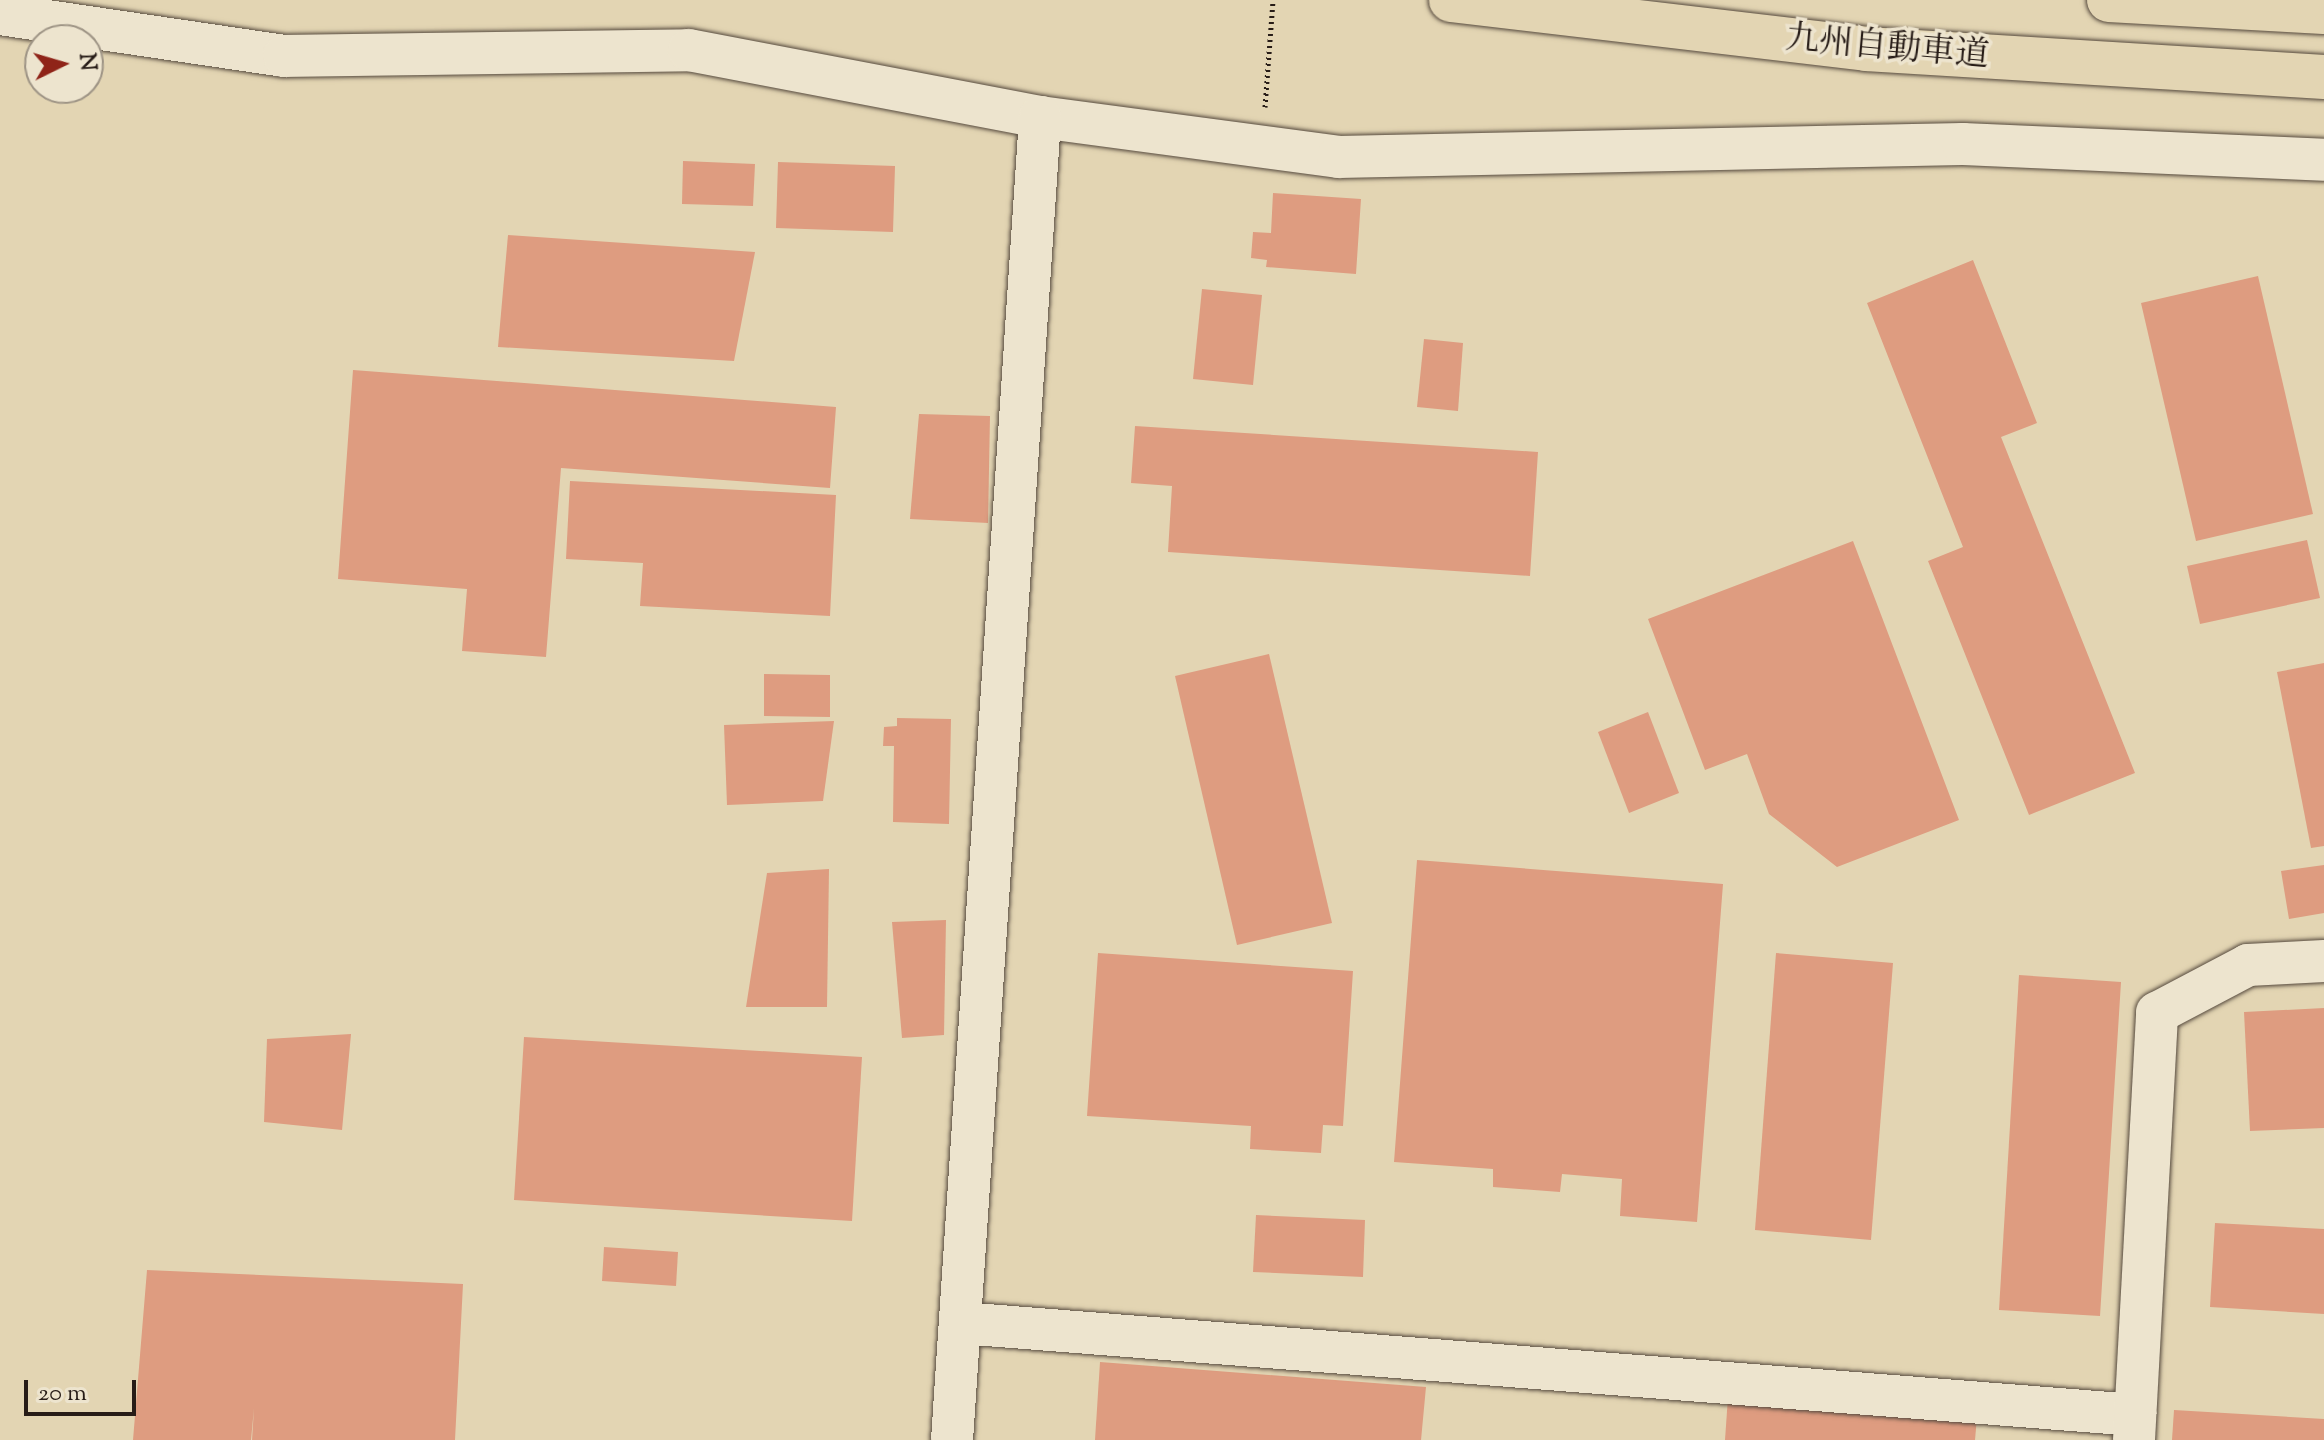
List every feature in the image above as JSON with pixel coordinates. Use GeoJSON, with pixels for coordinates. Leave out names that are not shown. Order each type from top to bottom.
{"type":"FeatureCollection","features":[{"type":"Feature","properties":{"kind":"highway","name":"九州自動車道"},"geometry":{"type":"LineString","coordinates":[[1451,0],[1866,49],[2324,77]]}},
{"type":"Feature","properties":{"kind":"highway"},"geometry":{"type":"LineString","coordinates":[[2109,0],[2324,12]]}},
{"type":"Feature","properties":{"kind":"highway"},"geometry":{"type":"LineString","coordinates":[[1866,49],[2146,90],[2324,104]]}},
{"type":"Feature","properties":{"kind":"street"},"geometry":{"type":"LineString","coordinates":[[0,14],[284,56],[689,50],[1040,117],[1338,157],[1963,144],[2324,160]]}},
{"type":"Feature","properties":{"kind":"street"},"geometry":{"type":"LineString","coordinates":[[952,1440],[1040,117]]}},
{"type":"Feature","properties":{"kind":"street"},"geometry":{"type":"LineString","coordinates":[[961,1323],[2135,1428],[2157,1013],[2248,965],[2324,961]]}},
{"type":"Feature","properties":{"kind":"path"},"geometry":{"type":"LineString","coordinates":[[1265,101],[1273,0]]}},
{"type":"Feature","properties":{"kind":"building"},"geometry":{"type":"Polygon","coordinates":[[[683,161],[755,164],[753,206],[682,204],[683,161]]]}},
{"type":"Feature","properties":{"kind":"building"},"geometry":{"type":"Polygon","coordinates":[[[778,162],[895,166],[893,232],[776,228],[778,162]]]}},
{"type":"Feature","properties":{"kind":"building"},"geometry":{"type":"Polygon","coordinates":[[[1273,193],[1361,199],[1356,274],[1266,267],[1267,260],[1251,258],[1253,232],[1271,233],[1273,193]]]}},
{"type":"Feature","properties":{"kind":"building"},"geometry":{"type":"Polygon","coordinates":[[[508,235],[755,252],[734,361],[498,347],[508,235]]]}},
{"type":"Feature","properties":{"kind":"building"},"geometry":{"type":"Polygon","coordinates":[[[1973,260],[2037,423],[2001,437],[2135,773],[2029,815],[1928,561],[1963,547],[1867,303],[1973,260]]]}},
{"type":"Feature","properties":{"kind":"building"},"geometry":{"type":"Polygon","coordinates":[[[2258,276],[2313,514],[2196,541],[2141,303],[2258,276]]]}},
{"type":"Feature","properties":{"kind":"building"},"geometry":{"type":"Polygon","coordinates":[[[1202,289],[1262,295],[1253,385],[1193,379],[1202,289]]]}},
{"type":"Feature","properties":{"kind":"building"},"geometry":{"type":"Polygon","coordinates":[[[1424,339],[1463,343],[1458,411],[1417,407],[1424,339]]]}},
{"type":"Feature","properties":{"kind":"building"},"geometry":{"type":"Polygon","coordinates":[[[353,370],[836,407],[830,488],[561,468],[546,657],[462,651],[467,589],[338,579],[353,370]]]}},
{"type":"Feature","properties":{"kind":"building"},"geometry":{"type":"Polygon","coordinates":[[[919,414],[990,416],[988,523],[910,519],[919,414]]]}},
{"type":"Feature","properties":{"kind":"building"},"geometry":{"type":"Polygon","coordinates":[[[1135,426],[1538,452],[1530,576],[1168,552],[1172,486],[1131,483],[1135,426]]]}},
{"type":"Feature","properties":{"kind":"building"},"geometry":{"type":"Polygon","coordinates":[[[570,481],[836,495],[830,616],[640,606],[643,563],[566,559],[570,481]]]}},
{"type":"Feature","properties":{"kind":"building"},"geometry":{"type":"Polygon","coordinates":[[[2307,540],[2320,598],[2200,624],[2187,566],[2307,540]]]}},
{"type":"Feature","properties":{"kind":"building"},"geometry":{"type":"Polygon","coordinates":[[[1853,541],[1959,820],[1837,867],[1769,814],[1747,754],[1705,770],[1648,619],[1853,541]]]}},
{"type":"Feature","properties":{"kind":"building"},"geometry":{"type":"Polygon","coordinates":[[[1269,654],[1332,923],[1237,945],[1175,676],[1269,654]]]}},
{"type":"Feature","properties":{"kind":"building"},"geometry":{"type":"Polygon","coordinates":[[[2324,663],[2324,846],[2311,848],[2277,672],[2324,663]]]}},
{"type":"Feature","properties":{"kind":"building"},"geometry":{"type":"Polygon","coordinates":[[[764,674],[830,675],[830,717],[764,716],[764,674]]]}},
{"type":"Feature","properties":{"kind":"building"},"geometry":{"type":"Polygon","coordinates":[[[1648,712],[1679,793],[1629,813],[1598,732],[1648,712]]]}},
{"type":"Feature","properties":{"kind":"building"},"geometry":{"type":"Polygon","coordinates":[[[897,718],[951,719],[949,824],[893,822],[894,746],[883,746],[884,727],[897,726],[897,718]]]}},
{"type":"Feature","properties":{"kind":"building"},"geometry":{"type":"Polygon","coordinates":[[[834,721],[823,801],[727,805],[724,725],[834,721]]]}},
{"type":"Feature","properties":{"kind":"building"},"geometry":{"type":"Polygon","coordinates":[[[1417,860],[1723,884],[1697,1222],[1620,1216],[1622,1179],[1562,1174],[1560,1192],[1493,1187],[1493,1169],[1394,1162],[1417,860]]]}},
{"type":"Feature","properties":{"kind":"building"},"geometry":{"type":"Polygon","coordinates":[[[2324,865],[2324,913],[2289,919],[2281,871],[2324,865]]]}},
{"type":"Feature","properties":{"kind":"building"},"geometry":{"type":"Polygon","coordinates":[[[829,869],[827,1007],[746,1007],[767,873],[829,869]]]}},
{"type":"Feature","properties":{"kind":"building"},"geometry":{"type":"Polygon","coordinates":[[[946,920],[944,1035],[902,1038],[892,922],[946,920]]]}},
{"type":"Feature","properties":{"kind":"building"},"geometry":{"type":"Polygon","coordinates":[[[1098,953],[1353,971],[1343,1126],[1323,1125],[1321,1153],[1250,1149],[1251,1126],[1087,1116],[1098,953]]]}},
{"type":"Feature","properties":{"kind":"building"},"geometry":{"type":"Polygon","coordinates":[[[1776,953],[1893,963],[1871,1240],[1755,1230],[1776,953]]]}},
{"type":"Feature","properties":{"kind":"building"},"geometry":{"type":"Polygon","coordinates":[[[2019,975],[2121,982],[2100,1316],[1999,1310],[2019,975]]]}},
{"type":"Feature","properties":{"kind":"building"},"geometry":{"type":"Polygon","coordinates":[[[2324,1008],[2324,1128],[2250,1131],[2244,1012],[2324,1008]]]}},
{"type":"Feature","properties":{"kind":"building"},"geometry":{"type":"Polygon","coordinates":[[[351,1034],[342,1130],[264,1122],[267,1039],[351,1034]]]}},
{"type":"Feature","properties":{"kind":"building"},"geometry":{"type":"Polygon","coordinates":[[[524,1037],[862,1057],[852,1221],[514,1200],[524,1037]]]}},
{"type":"Feature","properties":{"kind":"building"},"geometry":{"type":"Polygon","coordinates":[[[1256,1215],[1365,1220],[1363,1277],[1253,1272],[1256,1215]]]}},
{"type":"Feature","properties":{"kind":"building"},"geometry":{"type":"Polygon","coordinates":[[[2215,1223],[2324,1229],[2324,1314],[2210,1307],[2215,1223]]]}},
{"type":"Feature","properties":{"kind":"building"},"geometry":{"type":"Polygon","coordinates":[[[604,1247],[678,1252],[676,1286],[602,1281],[604,1247]]]}},
{"type":"Feature","properties":{"kind":"building"},"geometry":{"type":"Polygon","coordinates":[[[147,1270],[463,1284],[455,1440],[252,1440],[254,1408],[251,1440],[133,1440],[147,1270]]]}},
{"type":"Feature","properties":{"kind":"building"},"geometry":{"type":"Polygon","coordinates":[[[1100,1362],[1426,1387],[1421,1440],[1095,1440],[1100,1362]]]}},
{"type":"Feature","properties":{"kind":"building"},"geometry":{"type":"Polygon","coordinates":[[[1728,1397],[1977,1417],[1975,1440],[1725,1440],[1728,1397]]]}},
{"type":"Feature","properties":{"kind":"building"},"geometry":{"type":"Polygon","coordinates":[[[2174,1410],[2324,1419],[2324,1440],[2172,1440],[2174,1410]]]}}]}
